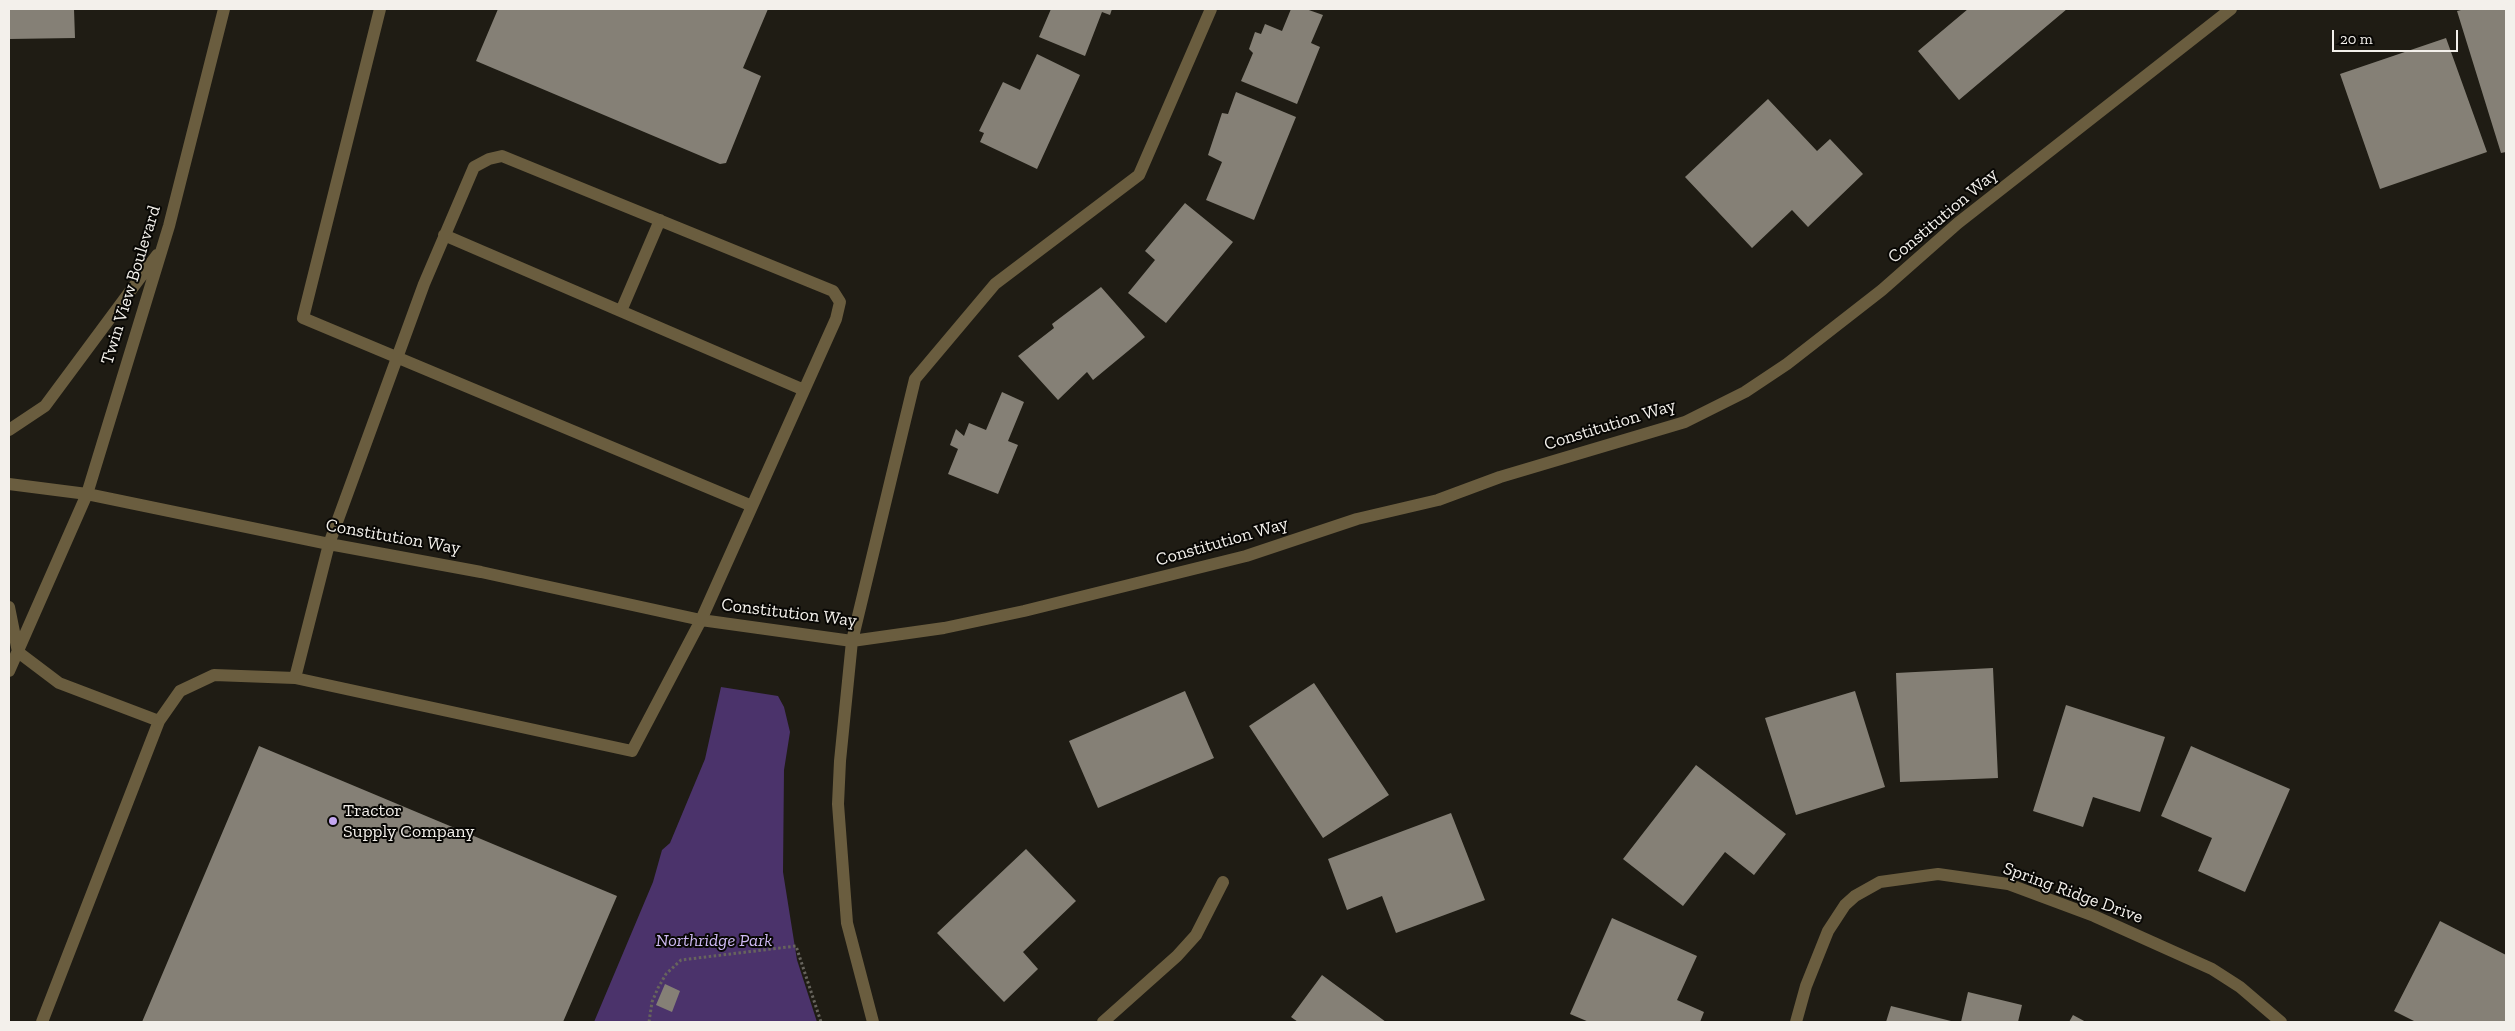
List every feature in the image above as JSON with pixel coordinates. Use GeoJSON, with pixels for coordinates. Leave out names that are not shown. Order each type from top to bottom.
{"type":"FeatureCollection","features":[{"type":"Feature","properties":{"kind":"street","name":"Twin View Boulevard"},"geometry":{"type":"LineString","coordinates":[[9,670],[87,494],[162,249],[224,9]]}},
{"type":"Feature","properties":{"kind":"street"},"geometry":{"type":"LineString","coordinates":[[380,9],[302,318],[398,356],[752,506]]}},
{"type":"Feature","properties":{"kind":"street"},"geometry":{"type":"LineString","coordinates":[[873,1022],[847,923],[838,804],[852,641],[915,378],[995,284],[1139,175],[1211,9]]}},
{"type":"Feature","properties":{"kind":"street","name":"Constitution Way"},"geometry":{"type":"LineString","coordinates":[[87,494],[329,544],[481,572],[701,620],[852,641],[944,628],[1024,611],[1246,556],[1357,519],[1438,500],[1500,476],[1685,422],[1745,392],[1787,364],[1882,290],[1958,223],[2231,9]]}},
{"type":"Feature","properties":{"kind":"street"},"geometry":{"type":"LineString","coordinates":[[42,1022],[159,722],[180,691],[214,675],[295,678],[632,751],[701,620],[836,319],[840,302],[833,291],[502,156],[488,159],[474,167],[444,235],[329,544],[295,678]]}},
{"type":"Feature","properties":{"kind":"street"},"geometry":{"type":"LineString","coordinates":[[621,312],[660,220]]}},
{"type":"Feature","properties":{"kind":"street"},"geometry":{"type":"LineString","coordinates":[[444,235],[804,390]]}},
{"type":"Feature","properties":{"kind":"street"},"geometry":{"type":"LineString","coordinates":[[9,430],[45,406],[162,249]]}},
{"type":"Feature","properties":{"kind":"street"},"geometry":{"type":"LineString","coordinates":[[9,484],[87,494]]}},
{"type":"Feature","properties":{"kind":"street"},"geometry":{"type":"LineString","coordinates":[[9,607],[18,652],[59,683],[159,722]]}},
{"type":"Feature","properties":{"kind":"street","name":"Spring Ridge Drive"},"geometry":{"type":"LineString","coordinates":[[1796,1022],[1806,986],[1828,930],[1845,905],[1855,896],[1880,882],[1923,874],[1938,874],[2008,884],[2094,916],[2212,969],[2240,987],[2281,1022]]}},
{"type":"Feature","properties":{"kind":"street"},"geometry":{"type":"LineString","coordinates":[[1103,1022],[1177,956],[1196,935],[1223,882]]}},
{"type":"Feature","properties":{"kind":"path"},"geometry":{"type":"LineString","coordinates":[[649,1022],[652,1002],[658,988],[666,974],[681,960],[796,946],[821,1022]]}},
{"type":"Feature","properties":{"kind":"green space","name":"Northridge Park"},"geometry":{"type":"Polygon","coordinates":[[[721,687],[778,696],[784,707],[790,732],[784,770],[783,872],[797,960],[817,1022],[594,1022],[653,882],[662,850],[670,843],[705,759],[721,687]]]}},
{"type":"Feature","properties":{"kind":"building"},"geometry":{"type":"Polygon","coordinates":[[[9,9],[74,9],[75,38],[9,39],[9,9]]]}},
{"type":"Feature","properties":{"kind":"building"},"geometry":{"type":"Polygon","coordinates":[[[498,9],[768,9],[743,68],[761,76],[726,163],[720,164],[476,61],[498,9]]]}},
{"type":"Feature","properties":{"kind":"building"},"geometry":{"type":"Polygon","coordinates":[[[1051,9],[1112,9],[1110,15],[1102,12],[1085,56],[1039,37],[1051,9]]]}},
{"type":"Feature","properties":{"kind":"building"},"geometry":{"type":"Polygon","coordinates":[[[1291,9],[1306,9],[1323,15],[1311,43],[1320,47],[1297,104],[1241,81],[1253,53],[1249,49],[1255,32],[1261,34],[1265,24],[1282,31],[1291,9]]]}},
{"type":"Feature","properties":{"kind":"building"},"geometry":{"type":"Polygon","coordinates":[[[1968,9],[2067,9],[1959,100],[1918,51],[1968,9]]]}},
{"type":"Feature","properties":{"kind":"building"},"geometry":{"type":"Polygon","coordinates":[[[2465,9],[2506,9],[2506,152],[2501,153],[2457,11],[2465,9]]]}},
{"type":"Feature","properties":{"kind":"building"},"geometry":{"type":"Polygon","coordinates":[[[2446,38],[2487,152],[2380,189],[2340,74],[2446,38]]]}},
{"type":"Feature","properties":{"kind":"building"},"geometry":{"type":"Polygon","coordinates":[[[1037,54],[1080,75],[1037,169],[980,142],[984,133],[979,131],[1003,82],[1020,90],[1037,54]]]}},
{"type":"Feature","properties":{"kind":"building"},"geometry":{"type":"Polygon","coordinates":[[[1236,92],[1296,117],[1254,220],[1206,200],[1222,162],[1208,155],[1222,113],[1228,114],[1236,92]]]}},
{"type":"Feature","properties":{"kind":"building"},"geometry":{"type":"Polygon","coordinates":[[[1768,99],[1817,151],[1830,139],[1863,174],[1808,227],[1792,210],[1752,248],[1685,177],[1768,99]]]}},
{"type":"Feature","properties":{"kind":"building"},"geometry":{"type":"Polygon","coordinates":[[[1185,203],[1233,242],[1166,323],[1128,293],[1155,260],[1145,251],[1185,203]]]}},
{"type":"Feature","properties":{"kind":"building"},"geometry":{"type":"Polygon","coordinates":[[[1101,287],[1145,337],[1093,380],[1087,372],[1058,400],[1018,356],[1054,328],[1052,324],[1101,287]]]}},
{"type":"Feature","properties":{"kind":"building"},"geometry":{"type":"Polygon","coordinates":[[[1002,392],[1024,402],[1008,441],[1018,445],[998,494],[948,474],[958,449],[950,445],[956,429],[964,436],[969,423],[986,430],[1002,392]]]}},
{"type":"Feature","properties":{"kind":"building"},"geometry":{"type":"Polygon","coordinates":[[[1993,668],[1998,778],[1900,782],[1896,673],[1993,668]]]}},
{"type":"Feature","properties":{"kind":"building"},"geometry":{"type":"Polygon","coordinates":[[[1314,683],[1389,795],[1323,838],[1249,726],[1314,683]]]}},
{"type":"Feature","properties":{"kind":"building"},"geometry":{"type":"Polygon","coordinates":[[[1185,691],[1214,758],[1098,808],[1069,741],[1185,691]]]}},
{"type":"Feature","properties":{"kind":"building"},"geometry":{"type":"Polygon","coordinates":[[[1855,691],[1885,787],[1796,815],[1765,718],[1855,691]]]}},
{"type":"Feature","properties":{"kind":"building"},"geometry":{"type":"Polygon","coordinates":[[[2066,705],[2165,737],[2140,812],[2093,797],[2083,827],[2033,811],[2066,705]]]}},
{"type":"Feature","properties":{"kind":"building","name":"Tractor Supply Company"},"geometry":{"type":"Polygon","coordinates":[[[259,746],[617,896],[563,1022],[142,1022],[259,746]]]}},
{"type":"Feature","properties":{"kind":"building"},"geometry":{"type":"Polygon","coordinates":[[[2191,746],[2290,789],[2245,892],[2198,871],[2212,838],[2161,816],[2191,746]]]}},
{"type":"Feature","properties":{"kind":"building"},"geometry":{"type":"Polygon","coordinates":[[[1696,765],[1786,834],[1754,875],[1725,852],[1683,906],[1623,859],[1696,765]]]}},
{"type":"Feature","properties":{"kind":"building"},"geometry":{"type":"Polygon","coordinates":[[[1451,813],[1485,900],[1396,933],[1382,896],[1347,910],[1328,859],[1451,813]]]}},
{"type":"Feature","properties":{"kind":"building"},"geometry":{"type":"Polygon","coordinates":[[[1026,849],[1076,901],[1023,952],[1038,969],[1004,1002],[937,933],[1026,849]]]}},
{"type":"Feature","properties":{"kind":"building"},"geometry":{"type":"Polygon","coordinates":[[[1612,918],[1697,956],[1677,1000],[1704,1012],[1700,1022],[1589,1022],[1570,1014],[1612,918]]]}},
{"type":"Feature","properties":{"kind":"building"},"geometry":{"type":"Polygon","coordinates":[[[2440,921],[2506,955],[2506,1022],[2416,1022],[2394,1011],[2440,921]]]}},
{"type":"Feature","properties":{"kind":"building"},"geometry":{"type":"Polygon","coordinates":[[[1322,975],[1386,1022],[1298,1022],[1291,1017],[1322,975]]]}},
{"type":"Feature","properties":{"kind":"building"},"geometry":{"type":"Polygon","coordinates":[[[665,984],[680,991],[672,1012],[656,1005],[665,984]]]}},
{"type":"Feature","properties":{"kind":"building"},"geometry":{"type":"Polygon","coordinates":[[[1968,992],[2022,1005],[2018,1022],[1961,1022],[1968,992]]]}},
{"type":"Feature","properties":{"kind":"building"},"geometry":{"type":"Polygon","coordinates":[[[1891,1006],[1955,1022],[1886,1022],[1891,1006]]]}},
{"type":"Feature","properties":{"kind":"building"},"geometry":{"type":"Polygon","coordinates":[[[2073,1015],[2086,1022],[2069,1022],[2073,1015]]]}},
{"type":"Feature","properties":{"kind":"place","name":"Tractor Supply Company"},"geometry":{"type":"Point","coordinates":[333,821]}}]}
